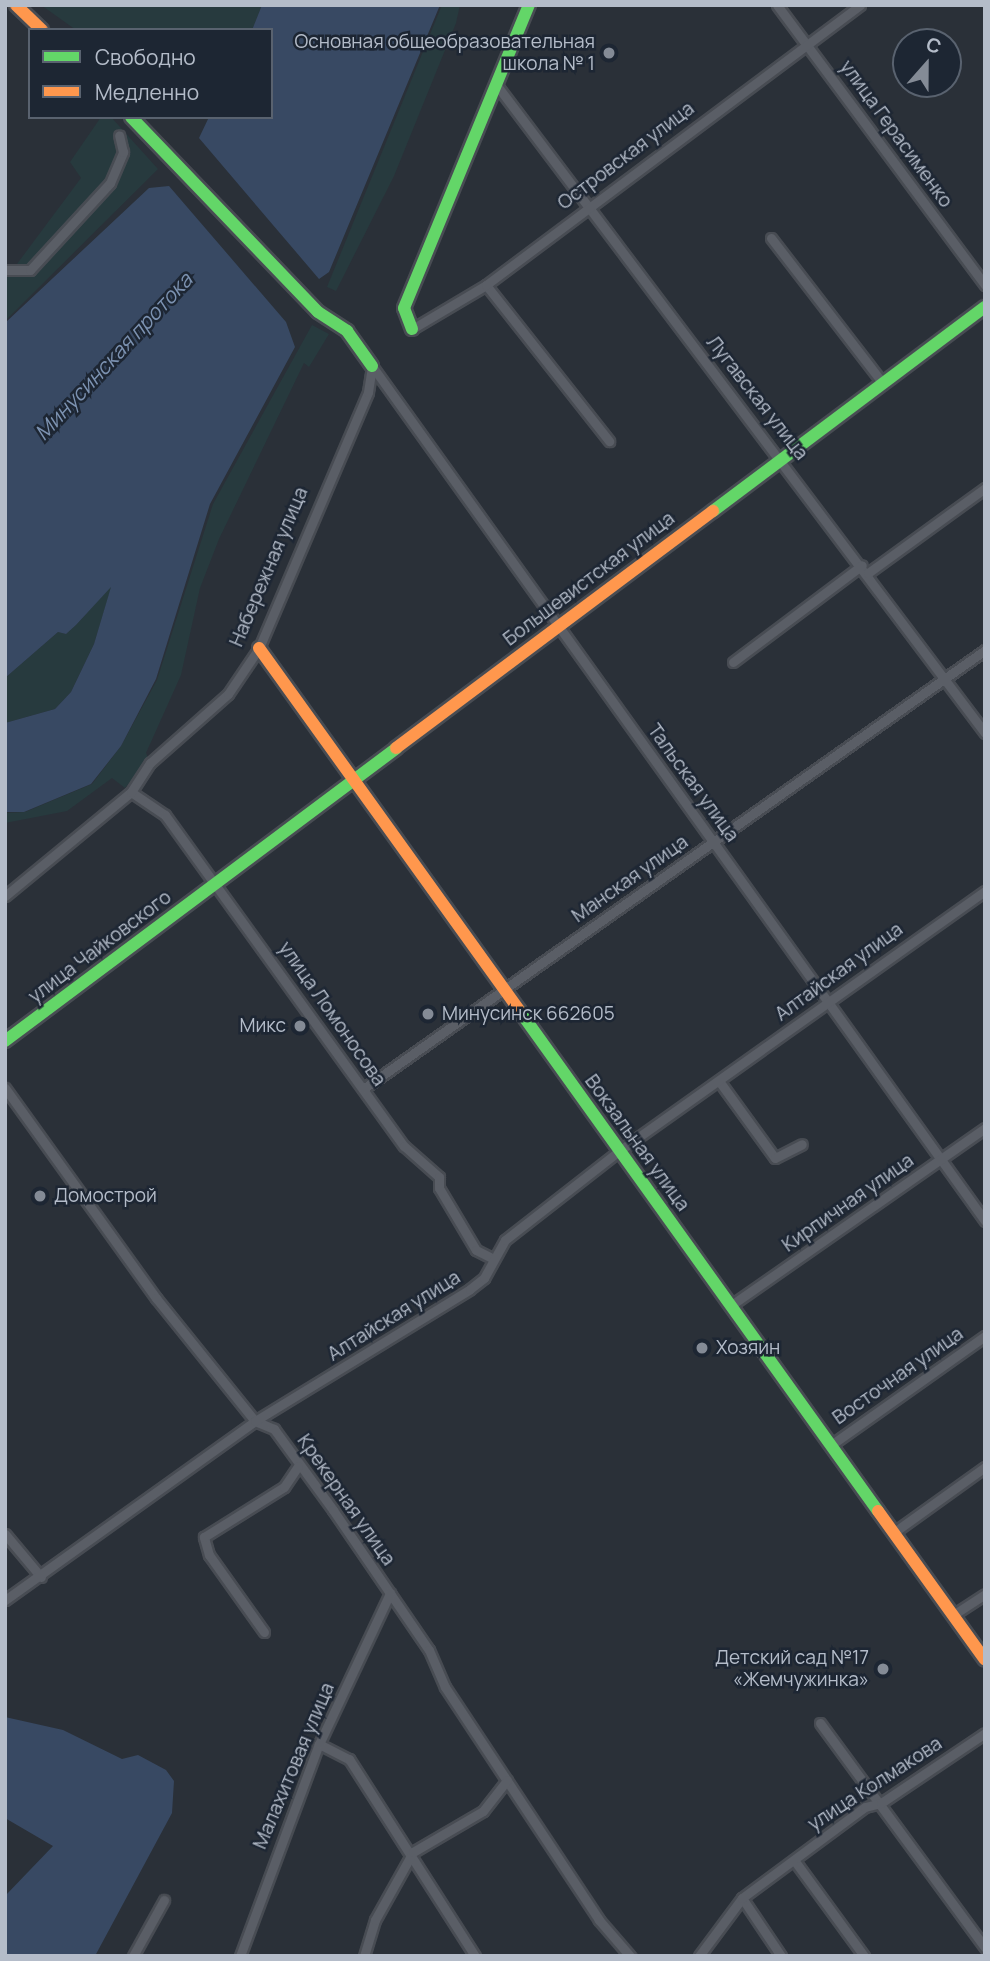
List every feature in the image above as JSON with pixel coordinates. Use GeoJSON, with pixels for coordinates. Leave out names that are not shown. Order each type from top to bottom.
{"type":"FeatureCollection","features":[{"type":"Feature","properties":{"kind":"street"},"geometry":{"type":"LineString","coordinates":[[16,5],[40,28]]}},
{"type":"Feature","properties":{"kind":"street"},"geometry":{"type":"LineString","coordinates":[[412,329],[404,308],[498,87],[529,5]]}},
{"type":"Feature","properties":{"kind":"street","name":"улица Герасименко"},"geometry":{"type":"LineString","coordinates":[[777,5],[985,285]]}},
{"type":"Feature","properties":{"kind":"street","name":"Островская улица"},"geometry":{"type":"LineString","coordinates":[[412,329],[486,285],[805,41],[860,5]]}},
{"type":"Feature","properties":{"kind":"street","name":"Лугавская улица"},"geometry":{"type":"LineString","coordinates":[[498,87],[587,208],[782,458],[985,733]]}},
{"type":"Feature","properties":{"kind":"street"},"geometry":{"type":"LineString","coordinates":[[133,119],[318,312],[347,331],[372,366]]}},
{"type":"Feature","properties":{"kind":"street"},"geometry":{"type":"LineString","coordinates":[[5,270],[30,270],[110,183],[122,152],[119,135]]}},
{"type":"Feature","properties":{"kind":"street"},"geometry":{"type":"LineString","coordinates":[[771,238],[882,382]]}},
{"type":"Feature","properties":{"kind":"street"},"geometry":{"type":"LineString","coordinates":[[486,285],[609,440]]}},
{"type":"Feature","properties":{"kind":"street","name":"Большевистская улица"},"geometry":{"type":"LineString","coordinates":[[217,883],[985,307]]}},
{"type":"Feature","properties":{"kind":"street","name":"Тальская улица"},"geometry":{"type":"LineString","coordinates":[[372,366],[985,1221]]}},
{"type":"Feature","properties":{"kind":"street","name":"Набережная улица"},"geometry":{"type":"LineString","coordinates":[[5,897],[131,792],[150,763],[228,694],[259,648],[368,392],[372,366]]}},
{"type":"Feature","properties":{"kind":"street"},"geometry":{"type":"LineString","coordinates":[[368,392],[388,388]]}},
{"type":"Feature","properties":{"kind":"street"},"geometry":{"type":"LineString","coordinates":[[733,662],[985,488]]}},
{"type":"Feature","properties":{"kind":"street","name":"Вокзальная улица"},"geometry":{"type":"LineString","coordinates":[[259,648],[352,782],[985,1660]]}},
{"type":"Feature","properties":{"kind":"street","name":"Манская улица"},"geometry":{"type":"LineString","coordinates":[[363,1088],[985,650]]}},
{"type":"Feature","properties":{"kind":"street","name":"улица Ломоносова"},"geometry":{"type":"LineString","coordinates":[[131,792],[165,815],[217,883],[404,1146],[439,1177],[439,1188],[476,1250],[494,1259]]}},
{"type":"Feature","properties":{"kind":"street","name":"улица Чайковского"},"geometry":{"type":"LineString","coordinates":[[5,1041],[217,883]]}},
{"type":"Feature","properties":{"kind":"street","name":"Алтайская улица"},"geometry":{"type":"LineString","coordinates":[[5,1600],[41,1577],[255,1421],[438,1311],[484,1278],[505,1240],[619,1151],[985,891]]}},
{"type":"Feature","properties":{"kind":"street"},"geometry":{"type":"LineString","coordinates":[[719,1081],[775,1157],[802,1144]]}},
{"type":"Feature","properties":{"kind":"street","name":"Крекерная улица"},"geometry":{"type":"LineString","coordinates":[[5,1088],[103,1229],[255,1421],[274,1429],[390,1593],[507,1780],[599,1920],[630,1956]]}},
{"type":"Feature","properties":{"kind":"street","name":"Кирпичная улица"},"geometry":{"type":"LineString","coordinates":[[730,1306],[985,1128]]}},
{"type":"Feature","properties":{"kind":"street","name":"Восточная улица"},"geometry":{"type":"LineString","coordinates":[[831,1445],[985,1336]]}},
{"type":"Feature","properties":{"kind":"street"},"geometry":{"type":"LineString","coordinates":[[264,1632],[209,1555],[204,1537],[284,1487],[298,1466]]}},
{"type":"Feature","properties":{"kind":"street"},"geometry":{"type":"LineString","coordinates":[[893,1533],[985,1466]]}},
{"type":"Feature","properties":{"kind":"street"},"geometry":{"type":"LineString","coordinates":[[5,1534],[41,1577]]}},
{"type":"Feature","properties":{"kind":"street","name":"Малахитовая улица"},"geometry":{"type":"LineString","coordinates":[[240,1956],[319,1744],[390,1593]]}},
{"type":"Feature","properties":{"kind":"street"},"geometry":{"type":"LineString","coordinates":[[953,1615],[985,1594]]}},
{"type":"Feature","properties":{"kind":"street"},"geometry":{"type":"LineString","coordinates":[[820,1723],[985,1948]]}},
{"type":"Feature","properties":{"kind":"street","name":"улица Колмакова"},"geometry":{"type":"LineString","coordinates":[[699,1956],[742,1898],[865,1807],[881,1803],[985,1733]]}},
{"type":"Feature","properties":{"kind":"street"},"geometry":{"type":"LineString","coordinates":[[319,1744],[349,1759],[413,1852],[445,1914],[475,1956]]}},
{"type":"Feature","properties":{"kind":"street"},"geometry":{"type":"LineString","coordinates":[[364,1956],[375,1920],[413,1852],[483,1811],[507,1780]]}},
{"type":"Feature","properties":{"kind":"street"},"geometry":{"type":"LineString","coordinates":[[793,1860],[864,1956]]}},
{"type":"Feature","properties":{"kind":"street"},"geometry":{"type":"LineString","coordinates":[[742,1898],[780,1956]]}},
{"type":"Feature","properties":{"kind":"street"},"geometry":{"type":"LineString","coordinates":[[133,1956],[164,1900]]}},
{"type":"Feature","properties":{"kind":"green space"},"geometry":{"type":"Polygon","coordinates":[[[41,5],[262,5],[253,28],[73,28],[41,5]]]}},
{"type":"Feature","properties":{"kind":"green space"},"geometry":{"type":"Polygon","coordinates":[[[442,5],[460,5],[456,23],[394,176],[336,291],[327,287],[442,5]]]}},
{"type":"Feature","properties":{"kind":"green space"},"geometry":{"type":"Polygon","coordinates":[[[100,119],[113,119],[158,169],[5,321],[5,280],[81,178],[70,162],[100,119]]]}},
{"type":"Feature","properties":{"kind":"green space"},"geometry":{"type":"Polygon","coordinates":[[[312,325],[329,334],[309,367],[304,363],[219,539],[200,588],[181,675],[146,753],[149,760],[125,788],[112,778],[67,811],[5,823],[5,813],[25,812],[92,784],[121,746],[157,680],[213,504],[312,325]]]}},
{"type":"Feature","properties":{"kind":"green space"},"geometry":{"type":"Polygon","coordinates":[[[112,585],[94,644],[71,692],[55,709],[5,723],[5,678],[58,632],[66,634],[112,585]]]}},
{"type":"Feature","properties":{"kind":"water"},"geometry":{"type":"Polygon","coordinates":[[[262,5],[440,5],[329,272],[319,279],[199,138],[208,119],[273,119],[273,28],[253,28],[262,5]]]}},
{"type":"Feature","properties":{"kind":"water","name":"Минусинская протока"},"geometry":{"type":"Polygon","coordinates":[[[169,186],[286,322],[295,347],[210,504],[156,679],[121,746],[91,784],[24,812],[5,812],[5,723],[55,709],[71,692],[94,644],[111,587],[66,634],[58,632],[5,678],[5,323],[149,188],[169,186]]]}},
{"type":"Feature","properties":{"kind":"water"},"geometry":{"type":"Polygon","coordinates":[[[5,1717],[63,1730],[122,1759],[138,1755],[166,1770],[174,1781],[172,1813],[95,1956],[5,1956],[5,1896],[53,1846],[5,1818],[5,1717]]]}},
{"type":"Feature","properties":{"kind":"traffic: fast"},"geometry":{"type":"LineString","coordinates":[[412,329],[404,308],[529,5]]}},
{"type":"Feature","properties":{"kind":"traffic: fast"},"geometry":{"type":"LineString","coordinates":[[133,119],[318,312],[347,331],[372,366]]}},
{"type":"Feature","properties":{"kind":"traffic: fast"},"geometry":{"type":"LineString","coordinates":[[713,511],[985,307]]}},
{"type":"Feature","properties":{"kind":"traffic: fast"},"geometry":{"type":"LineString","coordinates":[[5,1041],[396,748]]}},
{"type":"Feature","properties":{"kind":"traffic: fast"},"geometry":{"type":"LineString","coordinates":[[519,1010],[878,1511]]}},
{"type":"Feature","properties":{"kind":"traffic: slow"},"geometry":{"type":"LineString","coordinates":[[16,5],[40,28]]}},
{"type":"Feature","properties":{"kind":"traffic: slow"},"geometry":{"type":"LineString","coordinates":[[396,748],[713,511]]}},
{"type":"Feature","properties":{"kind":"traffic: slow"},"geometry":{"type":"LineString","coordinates":[[259,648],[519,1010]]}},
{"type":"Feature","properties":{"kind":"traffic: slow"},"geometry":{"type":"LineString","coordinates":[[878,1511],[985,1660]]}},
{"type":"Feature","properties":{"kind":"place","name":"Основная общеобразовательная школа № 1"},"geometry":{"type":"Point","coordinates":[609,53]}},
{"type":"Feature","properties":{"kind":"place","name":"Минусинск 662605"},"geometry":{"type":"Point","coordinates":[428,1014]}},
{"type":"Feature","properties":{"kind":"place","name":"Микс"},"geometry":{"type":"Point","coordinates":[300,1026]}},
{"type":"Feature","properties":{"kind":"place","name":"Домострой"},"geometry":{"type":"Point","coordinates":[40,1196]}},
{"type":"Feature","properties":{"kind":"place","name":"Хозяин"},"geometry":{"type":"Point","coordinates":[702,1348]}},
{"type":"Feature","properties":{"kind":"place","name":"Детский сад №17 «Жемчужинка»"},"geometry":{"type":"Point","coordinates":[883,1669]}}]}
